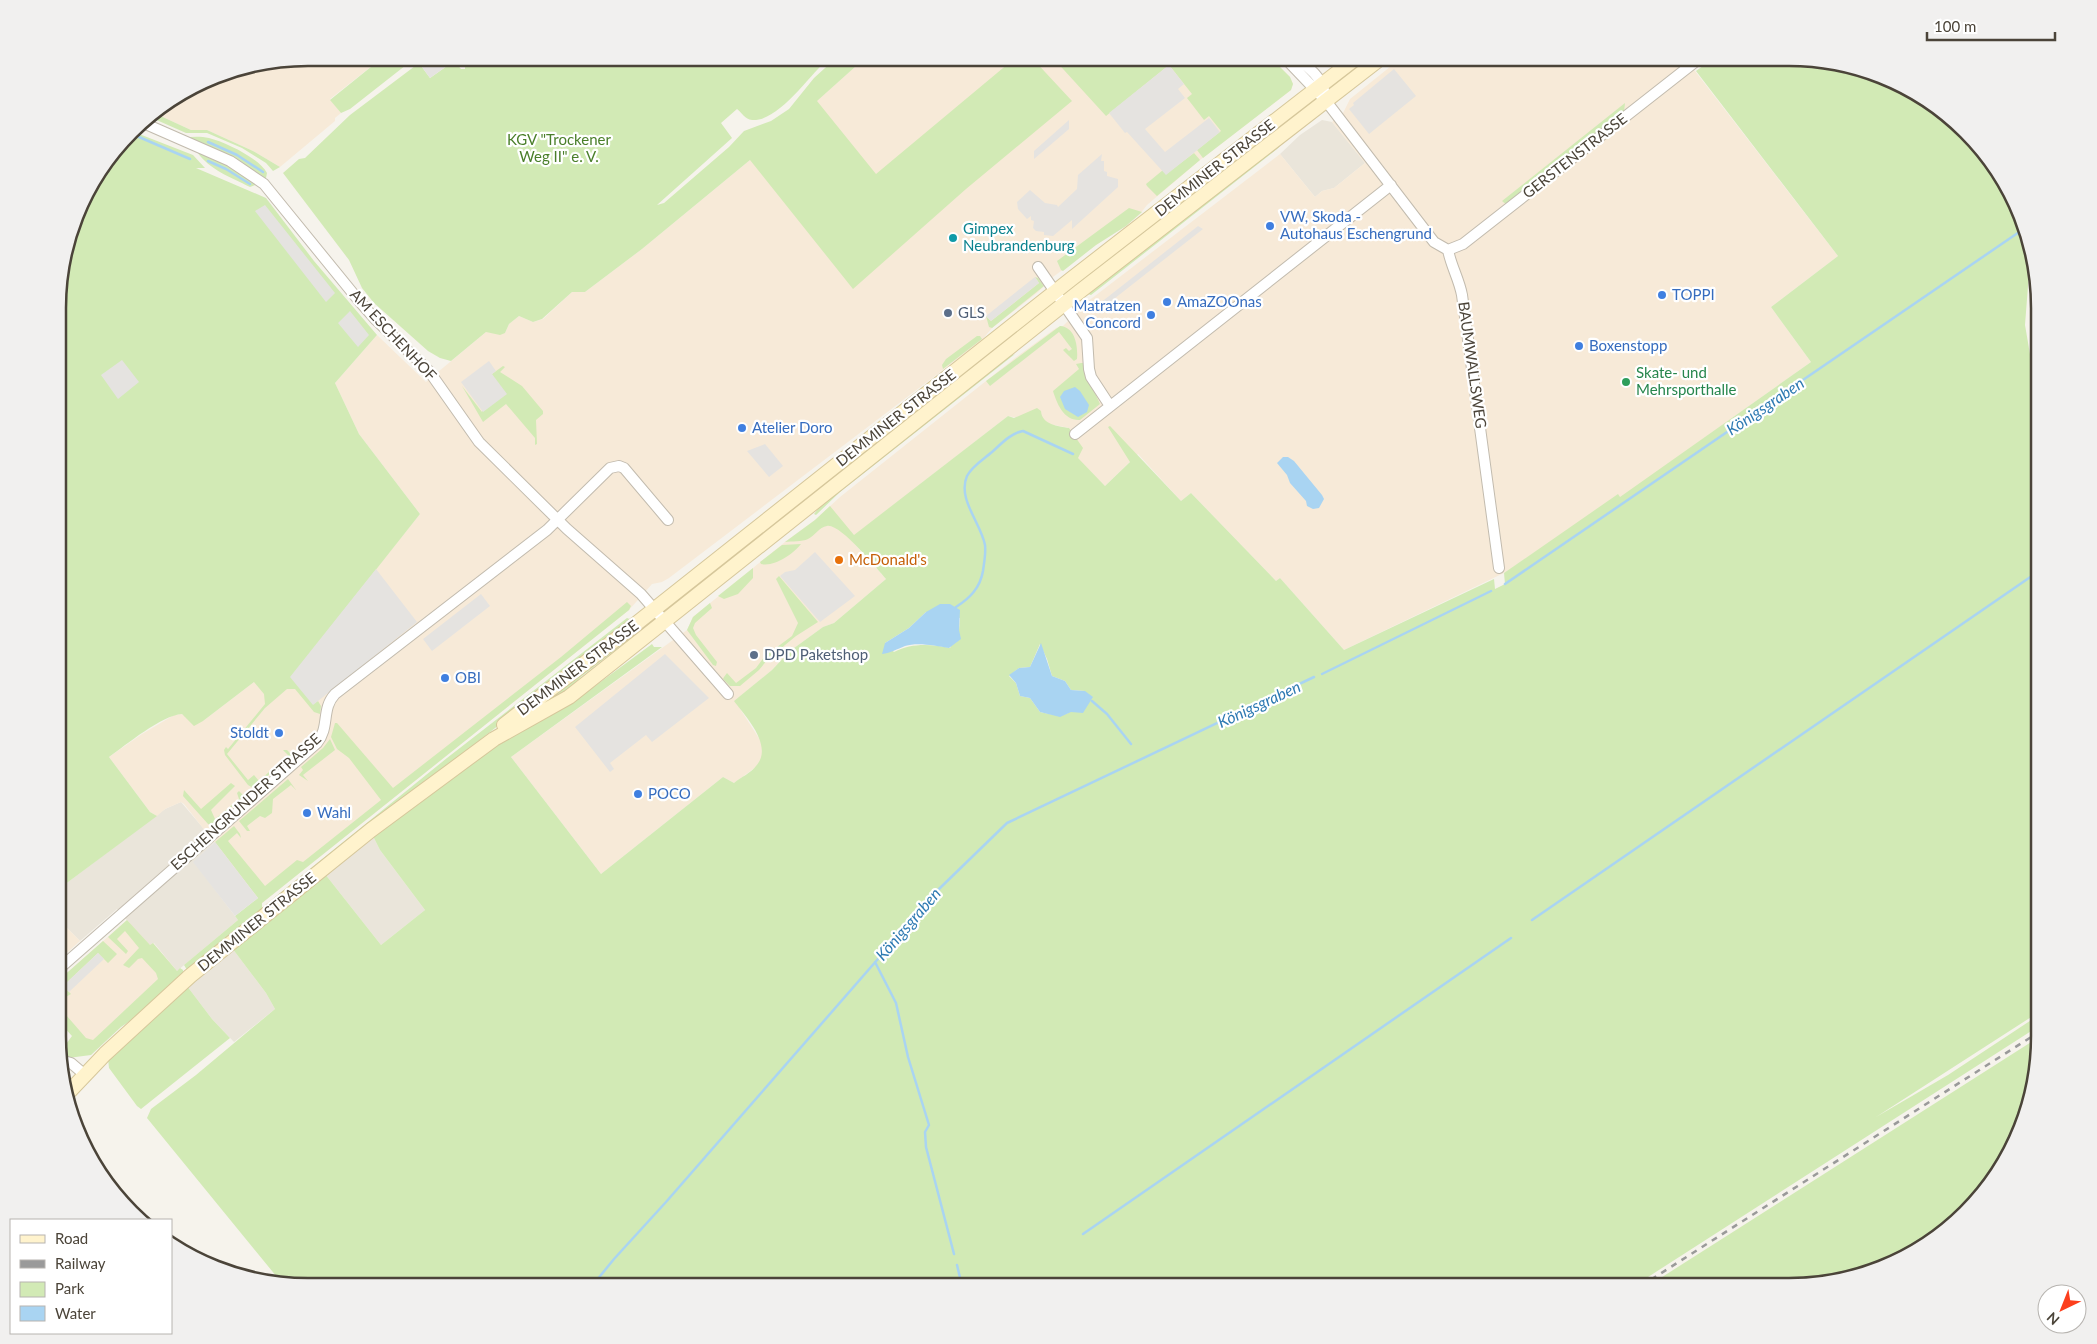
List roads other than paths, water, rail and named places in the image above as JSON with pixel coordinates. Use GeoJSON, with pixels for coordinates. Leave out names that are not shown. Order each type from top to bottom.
{"type":"FeatureCollection","features":[{"type":"Feature","properties":{"kind":"main road","name":"DEMMINER STRASSE"},"geometry":{"type":"LineString","coordinates":[[72,1088],[105,1054],[229,944],[438,779],[484,740],[569,677],[1056,292],[1346,66]]}},
{"type":"Feature","properties":{"kind":"main road","name":"DEMMINER STRASSE"},"geometry":{"type":"LineString","coordinates":[[438,779],[509,730],[570,697],[1064,304],[1371,66]]}},
{"type":"Feature","properties":{"kind":"street"},"geometry":{"type":"LineString","coordinates":[[1294,66],[1319,87]]}},
{"type":"Feature","properties":{"kind":"street"},"geometry":{"type":"LineString","coordinates":[[1307,66],[1311,69],[1326,101],[1434,242],[1448,250]]}},
{"type":"Feature","properties":{"kind":"street","name":"GERSTENSTRASSE"},"geometry":{"type":"LineString","coordinates":[[1448,250],[1463,244],[1690,66]]}},
{"type":"Feature","properties":{"kind":"street","name":"AM ESCHENHOF"},"geometry":{"type":"LineString","coordinates":[[149,126],[230,161],[264,184],[360,302],[429,371],[479,442],[557,519],[641,594],[666,622]]}},
{"type":"Feature","properties":{"kind":"street"},"geometry":{"type":"LineString","coordinates":[[1075,434],[1391,185]]}},
{"type":"Feature","properties":{"kind":"street","name":"BAUMWALLSWEG"},"geometry":{"type":"LineString","coordinates":[[1448,250],[1450,264],[1461,290],[1499,568]]}},
{"type":"Feature","properties":{"kind":"street"},"geometry":{"type":"LineString","coordinates":[[1038,267],[1087,338],[1089,345],[1089,369],[1092,378],[1110,406]]}},
{"type":"Feature","properties":{"kind":"street","name":"ESCHENGRUNDER STRASSE"},"geometry":{"type":"LineString","coordinates":[[66,963],[316,743],[324,734],[328,704],[335,694],[546,530],[610,468],[618,466],[627,470],[668,520]]}},
{"type":"Feature","properties":{"kind":"street"},"geometry":{"type":"LineString","coordinates":[[666,622],[728,694]]}},
{"type":"Feature","properties":{"kind":"street"},"geometry":{"type":"LineString","coordinates":[[68,1063],[74,1065],[85,1075]]}},
{"type":"Feature","properties":{"kind":"water"},"geometry":{"type":"Polygon","coordinates":[[[1075,387],[1089,405],[1087,412],[1078,417],[1065,409],[1060,397],[1064,391],[1075,387]]]}},
{"type":"Feature","properties":{"kind":"water"},"geometry":{"type":"Polygon","coordinates":[[[1283,457],[1288,457],[1294,461],[1322,495],[1324,499],[1319,508],[1313,509],[1307,506],[1306,501],[1290,483],[1287,475],[1277,463],[1283,457]]]}},
{"type":"Feature","properties":{"kind":"water"},"geometry":{"type":"Polygon","coordinates":[[[940,604],[950,604],[960,610],[959,630],[961,639],[949,648],[916,644],[882,654],[885,643],[909,628],[926,612],[940,604]]]}},
{"type":"Feature","properties":{"kind":"water"},"geometry":{"type":"Polygon","coordinates":[[[1041,643],[1052,676],[1065,681],[1071,690],[1085,691],[1093,697],[1083,713],[1071,712],[1060,717],[1040,712],[1030,698],[1020,696],[1016,683],[1009,675],[1019,668],[1030,667],[1041,643]]]}},
{"type":"Feature","properties":{"kind":"waterway"},"geometry":{"type":"LineString","coordinates":[[138,136],[190,159]]}},
{"type":"Feature","properties":{"kind":"waterway"},"geometry":{"type":"LineString","coordinates":[[208,142],[237,155],[263,172]]}},
{"type":"Feature","properties":{"kind":"waterway"},"geometry":{"type":"LineString","coordinates":[[208,161],[226,169],[250,184]]}},
{"type":"Feature","properties":{"kind":"waterway","name":"Königsgraben"},"geometry":{"type":"LineString","coordinates":[[1505,584],[2018,233]]}},
{"type":"Feature","properties":{"kind":"waterway"},"geometry":{"type":"LineString","coordinates":[[956,607],[966,600],[977,587],[982,577],[985,558],[983,537],[967,502],[965,493],[969,472],[1006,439],[1023,431],[1073,454]]}},
{"type":"Feature","properties":{"kind":"waterway"},"geometry":{"type":"LineString","coordinates":[[1532,920],[2031,577]]}},
{"type":"Feature","properties":{"kind":"waterway","name":"Königsgraben"},"geometry":{"type":"LineString","coordinates":[[1322,674],[1491,591]]}},
{"type":"Feature","properties":{"kind":"waterway","name":"Königsgraben"},"geometry":{"type":"LineString","coordinates":[[599,1278],[939,889],[1007,823],[1314,677]]}},
{"type":"Feature","properties":{"kind":"waterway"},"geometry":{"type":"LineString","coordinates":[[1092,701],[1107,714],[1131,744]]}},
{"type":"Feature","properties":{"kind":"waterway"},"geometry":{"type":"LineString","coordinates":[[1083,1234],[1511,938]]}},
{"type":"Feature","properties":{"kind":"waterway"},"geometry":{"type":"LineString","coordinates":[[875,962],[896,1003],[908,1057],[929,1125],[925,1132],[926,1147],[954,1254]]}},
{"type":"Feature","properties":{"kind":"waterway"},"geometry":{"type":"LineString","coordinates":[[957,1265],[960,1278]]}},
{"type":"Feature","properties":{"kind":"railway"},"geometry":{"type":"LineString","coordinates":[[1654,1278],[2031,1037]]}},
{"type":"Feature","properties":{"kind":"place","name":"VW, Skoda - Autohaus Eschengrund"},"geometry":{"type":"Point","coordinates":[1270,226]}},
{"type":"Feature","properties":{"kind":"place","name":"Gimpex Neubrandenburg"},"geometry":{"type":"Point","coordinates":[953,238]}},
{"type":"Feature","properties":{"kind":"place","name":"TOPPI"},"geometry":{"type":"Point","coordinates":[1662,295]}},
{"type":"Feature","properties":{"kind":"place","name":"AmaZOOnas"},"geometry":{"type":"Point","coordinates":[1167,302]}},
{"type":"Feature","properties":{"kind":"place","name":"GLS"},"geometry":{"type":"Point","coordinates":[948,313]}},
{"type":"Feature","properties":{"kind":"place","name":"Matratzen Concord"},"geometry":{"type":"Point","coordinates":[1151,315]}},
{"type":"Feature","properties":{"kind":"place","name":"Boxenstopp"},"geometry":{"type":"Point","coordinates":[1579,346]}},
{"type":"Feature","properties":{"kind":"place","name":"Skate- und Mehrsporthalle"},"geometry":{"type":"Point","coordinates":[1626,382]}},
{"type":"Feature","properties":{"kind":"place","name":"Atelier Doro"},"geometry":{"type":"Point","coordinates":[742,428]}},
{"type":"Feature","properties":{"kind":"place","name":"McDonald's"},"geometry":{"type":"Point","coordinates":[839,560]}},
{"type":"Feature","properties":{"kind":"place","name":"DPD Paketshop"},"geometry":{"type":"Point","coordinates":[754,655]}},
{"type":"Feature","properties":{"kind":"place","name":"OBI"},"geometry":{"type":"Point","coordinates":[445,678]}},
{"type":"Feature","properties":{"kind":"place","name":"Stoldt"},"geometry":{"type":"Point","coordinates":[279,733]}},
{"type":"Feature","properties":{"kind":"place","name":"POCO"},"geometry":{"type":"Point","coordinates":[638,794]}},
{"type":"Feature","properties":{"kind":"place","name":"Wahl"},"geometry":{"type":"Point","coordinates":[307,813]}},
{"type":"Feature","properties":{"kind":"park label","name":"KGV \"Trockener Weg II\" e. V."},"geometry":{"type":"Point","coordinates":[559,148]}}]}
